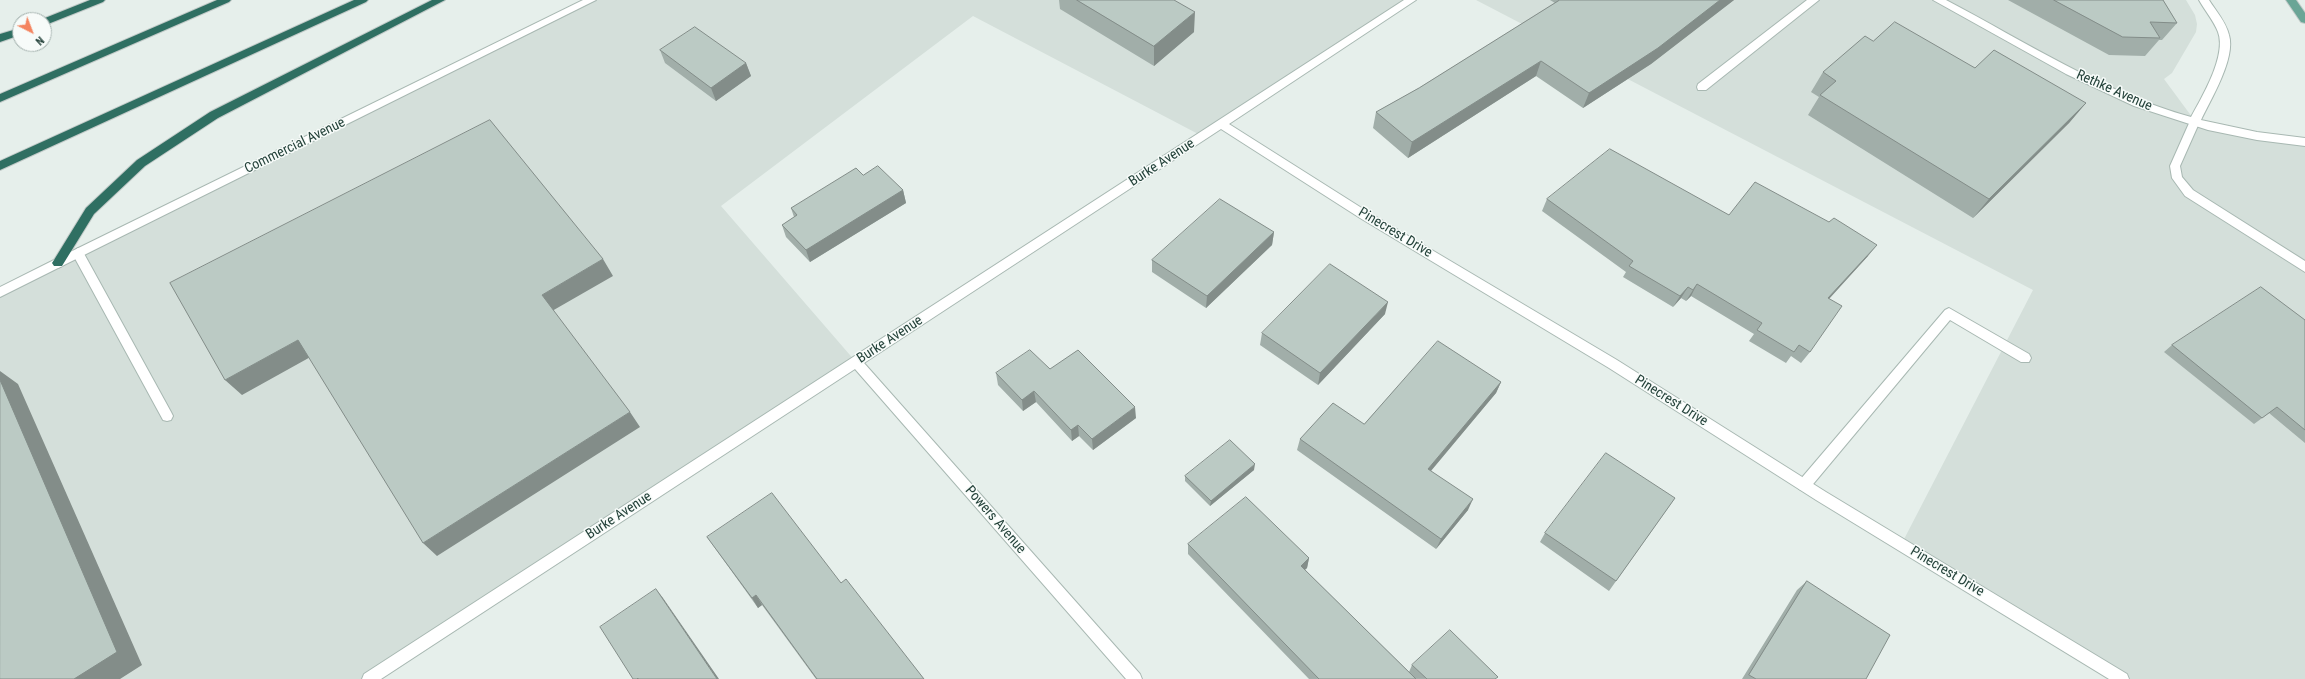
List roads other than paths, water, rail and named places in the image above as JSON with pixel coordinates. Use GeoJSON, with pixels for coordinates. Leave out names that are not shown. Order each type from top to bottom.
{"type":"FeatureCollection","features":[{"type":"Feature","properties":{"kind":"highway"},"geometry":{"type":"LineString","coordinates":[[52,19],[100,0]]}},
{"type":"Feature","properties":{"kind":"highway"},"geometry":{"type":"LineString","coordinates":[[0,98],[226,0]]}},
{"type":"Feature","properties":{"kind":"highway"},"geometry":{"type":"LineString","coordinates":[[0,166],[363,0]]}},
{"type":"Feature","properties":{"kind":"highway"},"geometry":{"type":"LineString","coordinates":[[58,263],[90,211],[141,163],[214,115],[440,0]]}},
{"type":"Feature","properties":{"kind":"highway"},"geometry":{"type":"LineString","coordinates":[[0,38],[12,34]]}},
{"type":"Feature","properties":{"kind":"main road"},"geometry":{"type":"LineString","coordinates":[[2291,0],[2305,20]]}},
{"type":"Feature","properties":{"kind":"street","name":"Commercial Avenue"},"geometry":{"type":"LineString","coordinates":[[0,292],[591,0]]}},
{"type":"Feature","properties":{"kind":"street","name":"Burke Avenue"},"geometry":{"type":"LineString","coordinates":[[369,679],[1411,0]]}},
{"type":"Feature","properties":{"kind":"street"},"geometry":{"type":"LineString","coordinates":[[1702,87],[1814,0]]}},
{"type":"Feature","properties":{"kind":"street","name":"Rethke Avenue"},"geometry":{"type":"LineString","coordinates":[[1938,0],[2114,93],[2153,109],[2252,135],[2305,142]]}},
{"type":"Feature","properties":{"kind":"street"},"geometry":{"type":"LineString","coordinates":[[2204,0],[2224,33],[2225,43],[2212,87],[2195,121],[2175,166],[2174,172],[2182,186],[2205,204],[2305,267]]}},
{"type":"Feature","properties":{"kind":"street","name":"Pinecrest Drive"},"geometry":{"type":"LineString","coordinates":[[1221,124],[1364,215],[1613,364],[1804,485],[2122,679]]}},
{"type":"Feature","properties":{"kind":"street"},"geometry":{"type":"LineString","coordinates":[[78,253],[167,416]]}},
{"type":"Feature","properties":{"kind":"street"},"geometry":{"type":"LineString","coordinates":[[1804,485],[1949,314],[2026,358]]}},
{"type":"Feature","properties":{"kind":"street","name":"Powers Avenue"},"geometry":{"type":"LineString","coordinates":[[856,362],[1135,679]]}}]}
